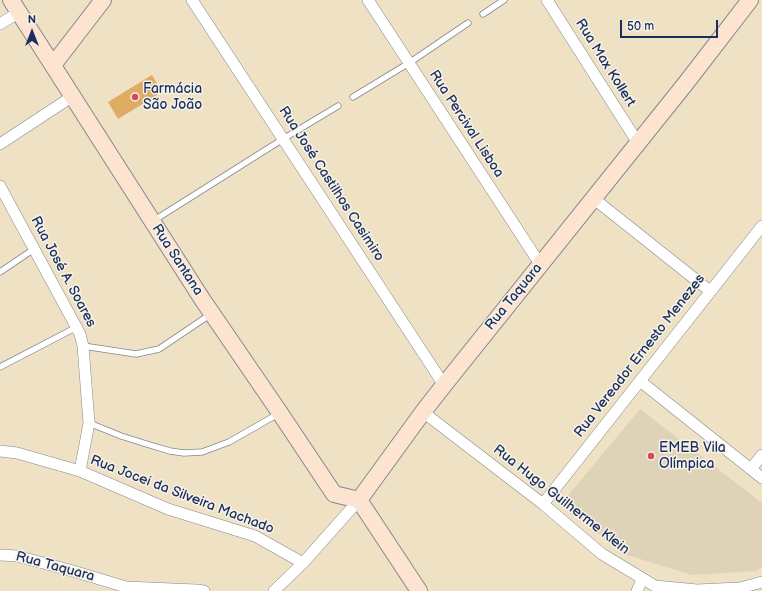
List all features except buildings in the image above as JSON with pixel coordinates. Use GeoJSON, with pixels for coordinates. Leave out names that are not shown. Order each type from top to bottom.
{"type":"FeatureCollection","features":[{"type":"Feature","properties":{"kind":"street"},"geometry":{"type":"LineString","coordinates":[[53,65],[103,0]]}},
{"type":"Feature","properties":{"kind":"street","name":"Rua José Castilhos Casimiro"},"geometry":{"type":"LineString","coordinates":[[192,0],[444,385]]}},
{"type":"Feature","properties":{"kind":"street","name":"Rua Percival Lisboa"},"geometry":{"type":"LineString","coordinates":[[368,0],[540,264]]}},
{"type":"Feature","properties":{"kind":"street","name":"Rua Max Kollert"},"geometry":{"type":"LineString","coordinates":[[547,0],[638,142]]}},
{"type":"Feature","properties":{"kind":"street","name":"Rua Taquara"},"geometry":{"type":"LineString","coordinates":[[274,591],[303,563],[359,500],[444,385],[750,0]]}},
{"type":"Feature","properties":{"kind":"street"},"geometry":{"type":"LineString","coordinates":[[0,24],[15,6]]}},
{"type":"Feature","properties":{"kind":"street","name":"Rua Santana"},"geometry":{"type":"LineString","coordinates":[[15,6],[212,314],[334,494],[359,500]]}},
{"type":"Feature","properties":{"kind":"street"},"geometry":{"type":"LineString","coordinates":[[0,144],[73,96]]}},
{"type":"Feature","properties":{"kind":"street","name":"Rua José A. Soares"},"geometry":{"type":"LineString","coordinates":[[0,186],[80,334],[83,346],[89,423],[80,472]]}},
{"type":"Feature","properties":{"kind":"street"},"geometry":{"type":"LineString","coordinates":[[593,198],[710,291]]}},
{"type":"Feature","properties":{"kind":"street","name":"Rua Vereador Ernesto Menezes"},"geometry":{"type":"LineString","coordinates":[[543,504],[762,226]]}},
{"type":"Feature","properties":{"kind":"street"},"geometry":{"type":"LineString","coordinates":[[640,381],[762,478]]}},
{"type":"Feature","properties":{"kind":"street","name":"Rua Hugo Guilherme Klein"},"geometry":{"type":"LineString","coordinates":[[423,412],[543,504],[602,554],[654,588],[697,590],[740,588],[762,582]]}},
{"type":"Feature","properties":{"kind":"street","name":"Rua Jocei da Silveira Machado"},"geometry":{"type":"LineString","coordinates":[[0,451],[17,453],[80,472],[168,509],[256,536],[303,563]]}},
{"type":"Feature","properties":{"kind":"street"},"geometry":{"type":"LineString","coordinates":[[751,469],[762,455]]}},
{"type":"Feature","properties":{"kind":"street"},"geometry":{"type":"LineString","coordinates":[[359,500],[419,591]]}},
{"type":"Feature","properties":{"kind":"street","name":"Rua Taquara"},"geometry":{"type":"LineString","coordinates":[[0,555],[17,556],[126,587],[204,591]]}},
{"type":"Feature","properties":{"kind":"street"},"geometry":{"type":"LineString","coordinates":[[637,591],[642,579]]}},
{"type":"Feature","properties":{"kind":"lane"},"geometry":{"type":"LineString","coordinates":[[483,14],[504,0]]}},
{"type":"Feature","properties":{"kind":"lane"},"geometry":{"type":"LineString","coordinates":[[353,97],[409,63],[468,23]]}},
{"type":"Feature","properties":{"kind":"lane"},"geometry":{"type":"LineString","coordinates":[[152,222],[338,106]]}},
{"type":"Feature","properties":{"kind":"lane"},"geometry":{"type":"LineString","coordinates":[[0,272],[34,249]]}},
{"type":"Feature","properties":{"kind":"lane"},"geometry":{"type":"LineString","coordinates":[[83,346],[136,354],[159,349],[212,314]]}},
{"type":"Feature","properties":{"kind":"lane"},"geometry":{"type":"LineString","coordinates":[[0,367],[77,327]]}},
{"type":"Feature","properties":{"kind":"lane"},"geometry":{"type":"LineString","coordinates":[[89,423],[121,436],[170,451],[184,453],[202,452],[229,442],[280,413]]}},
{"type":"Feature","properties":{"kind":"shaded area","name":"EMEB Vila Olímpica"},"geometry":{"type":"Polygon","coordinates":[[[640,409],[762,503],[762,567],[756,571],[692,575],[624,554],[561,504],[640,409]]]}},
{"type":"Feature","properties":{"kind":"place","name":"Farmácia São João"},"geometry":{"type":"Point","coordinates":[135,97]}},
{"type":"Feature","properties":{"kind":"place","name":"EMEB Vila Olímpica"},"geometry":{"type":"Point","coordinates":[651,456]}}]}
